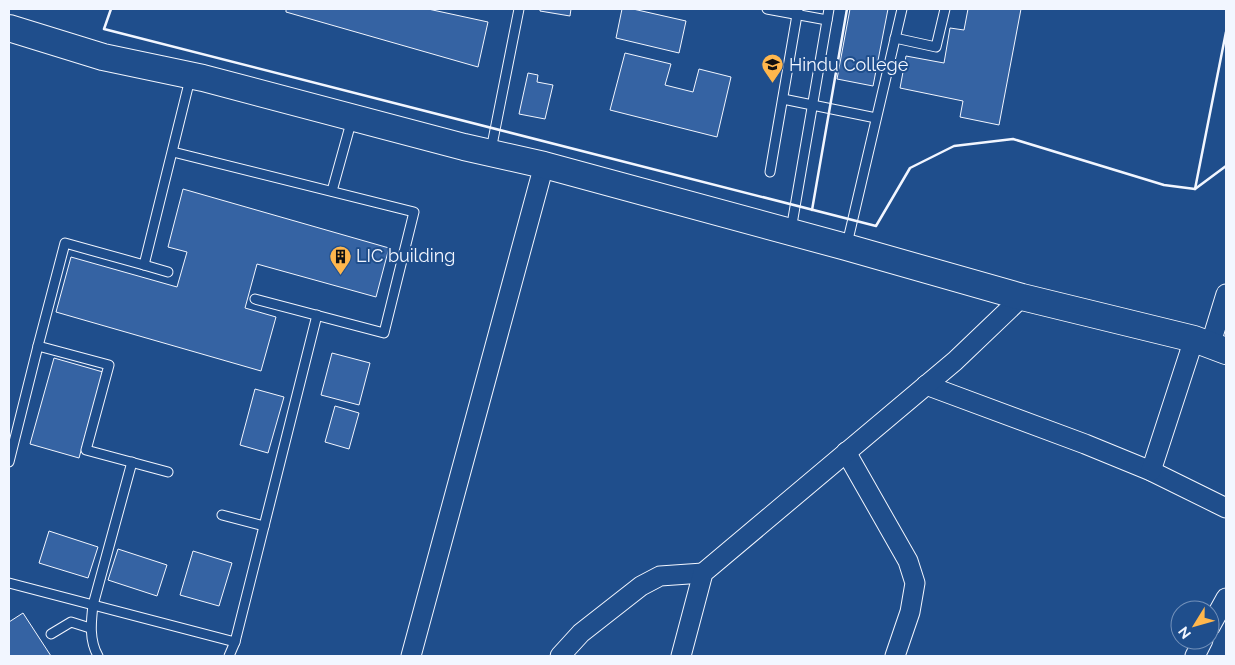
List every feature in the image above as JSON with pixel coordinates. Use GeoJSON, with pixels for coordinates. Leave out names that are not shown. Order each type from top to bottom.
{"type":"FeatureCollection","features":[{"type":"Feature","properties":{"kind":"street"},"geometry":{"type":"LineString","coordinates":[[9,28],[104,57],[191,76],[544,165],[1022,297],[1210,345]]}},
{"type":"Feature","properties":{"kind":"street"},"geometry":{"type":"LineString","coordinates":[[411,656],[544,165]]}},
{"type":"Feature","properties":{"kind":"street"},"geometry":{"type":"LineString","coordinates":[[1151,471],[1210,345],[1226,294]]}},
{"type":"Feature","properties":{"kind":"street"},"geometry":{"type":"LineString","coordinates":[[681,656],[703,573],[955,361],[1022,297]]}},
{"type":"Feature","properties":{"kind":"street"},"geometry":{"type":"LineString","coordinates":[[926,385],[1085,444],[1151,471],[1226,508]]}},
{"type":"Feature","properties":{"kind":"street"},"geometry":{"type":"LineString","coordinates":[[846,452],[908,561],[915,583],[910,612],[895,656]]}},
{"type":"Feature","properties":{"kind":"street"},"geometry":{"type":"LineString","coordinates":[[560,656],[581,633],[641,586],[660,576],[703,573]]}},
{"type":"Feature","properties":{"kind":"lane"},"geometry":{"type":"LineString","coordinates":[[491,153],[519,9]]}},
{"type":"Feature","properties":{"kind":"lane"},"geometry":{"type":"LineString","coordinates":[[767,9],[798,12],[827,20]]}},
{"type":"Feature","properties":{"kind":"lane"},"geometry":{"type":"LineString","coordinates":[[790,233],[829,9]]}},
{"type":"Feature","properties":{"kind":"lane"},"geometry":{"type":"LineString","coordinates":[[846,247],[902,9]]}},
{"type":"Feature","properties":{"kind":"lane"},"geometry":{"type":"LineString","coordinates":[[896,38],[936,47],[945,9]]}},
{"type":"Feature","properties":{"kind":"lane"},"geometry":{"type":"LineString","coordinates":[[770,172],[798,12]]}},
{"type":"Feature","properties":{"kind":"lane"},"geometry":{"type":"LineString","coordinates":[[144,265],[191,76]]}},
{"type":"Feature","properties":{"kind":"lane"},"geometry":{"type":"LineString","coordinates":[[782,99],[876,118]]}},
{"type":"Feature","properties":{"kind":"lane"},"geometry":{"type":"LineString","coordinates":[[332,191],[352,118]]}},
{"type":"Feature","properties":{"kind":"lane"},"geometry":{"type":"LineString","coordinates":[[173,152],[414,212],[384,333],[255,299]]}},
{"type":"Feature","properties":{"kind":"lane"},"geometry":{"type":"LineString","coordinates":[[9,462],[65,244],[168,272]]}},
{"type":"Feature","properties":{"kind":"lane"},"geometry":{"type":"LineString","coordinates":[[229,656],[235,642],[317,315]]}},
{"type":"Feature","properties":{"kind":"lane"},"geometry":{"type":"LineString","coordinates":[[38,346],[109,365],[86,450],[168,472]]}},
{"type":"Feature","properties":{"kind":"lane"},"geometry":{"type":"LineString","coordinates":[[98,656],[95,651],[90,628],[93,605],[132,462]]}},
{"type":"Feature","properties":{"kind":"lane"},"geometry":{"type":"LineString","coordinates":[[222,515],[264,526]]}},
{"type":"Feature","properties":{"kind":"lane"},"geometry":{"type":"LineString","coordinates":[[9,583],[235,642]]}},
{"type":"Feature","properties":{"kind":"lane"},"geometry":{"type":"LineString","coordinates":[[51,634],[71,622],[90,628]]}},
{"type":"Feature","properties":{"kind":"building"},"geometry":{"type":"Polygon","coordinates":[[[286,9],[428,9],[488,22],[478,67],[286,12],[286,9]]]}},
{"type":"Feature","properties":{"kind":"building"},"geometry":{"type":"Polygon","coordinates":[[[540,9],[571,9],[570,16],[540,11],[540,9]]]}},
{"type":"Feature","properties":{"kind":"building"},"geometry":{"type":"Polygon","coordinates":[[[622,9],[633,9],[686,21],[679,53],[616,38],[622,9]]]}},
{"type":"Feature","properties":{"kind":"building"},"geometry":{"type":"Polygon","coordinates":[[[850,9],[888,9],[873,86],[837,79],[850,9]]]}},
{"type":"Feature","properties":{"kind":"building"},"geometry":{"type":"Polygon","coordinates":[[[968,9],[1021,9],[999,125],[960,117],[963,101],[900,88],[906,56],[944,63],[950,28],[964,30],[968,9]]]}},
{"type":"Feature","properties":{"kind":"building"},"geometry":{"type":"Polygon","coordinates":[[[625,53],[671,64],[665,85],[693,92],[699,69],[731,77],[717,137],[610,110],[625,53]]]}},
{"type":"Feature","properties":{"kind":"building"},"geometry":{"type":"Polygon","coordinates":[[[528,73],[538,75],[537,82],[553,85],[545,119],[519,114],[528,73]]]}},
{"type":"Feature","properties":{"kind":"building","name":"LIC building"},"geometry":{"type":"Polygon","coordinates":[[[183,189],[389,248],[376,297],[257,264],[245,308],[276,317],[261,371],[56,312],[71,257],[177,287],[187,252],[168,247],[183,189]]]}},
{"type":"Feature","properties":{"kind":"building"},"geometry":{"type":"Polygon","coordinates":[[[332,353],[370,363],[359,405],[321,395],[332,353]]]}},
{"type":"Feature","properties":{"kind":"building"},"geometry":{"type":"Polygon","coordinates":[[[54,358],[103,372],[79,458],[30,444],[54,358]]]}},
{"type":"Feature","properties":{"kind":"building"},"geometry":{"type":"Polygon","coordinates":[[[255,389],[284,397],[268,453],[240,445],[255,389]]]}},
{"type":"Feature","properties":{"kind":"building"},"geometry":{"type":"Polygon","coordinates":[[[335,406],[359,413],[349,449],[325,442],[335,406]]]}},
{"type":"Feature","properties":{"kind":"building"},"geometry":{"type":"Polygon","coordinates":[[[49,531],[98,547],[88,578],[39,563],[49,531]]]}},
{"type":"Feature","properties":{"kind":"building"},"geometry":{"type":"Polygon","coordinates":[[[118,549],[167,565],[157,596],[108,580],[118,549]]]}},
{"type":"Feature","properties":{"kind":"building"},"geometry":{"type":"Polygon","coordinates":[[[193,551],[232,563],[219,606],[180,595],[193,551]]]}},
{"type":"Feature","properties":{"kind":"building"},"geometry":{"type":"Polygon","coordinates":[[[23,613],[51,656],[9,656],[9,622],[23,613]]]}},
{"type":"Feature","properties":{"kind":"wall"},"geometry":{"type":"LineString","coordinates":[[111,9],[104,29],[876,226],[910,168],[954,146],[1013,139],[1164,185],[1195,189],[1226,166]]}},
{"type":"Feature","properties":{"kind":"wall"},"geometry":{"type":"LineString","coordinates":[[812,210],[847,9]]}},
{"type":"Feature","properties":{"kind":"wall"},"geometry":{"type":"LineString","coordinates":[[1195,189],[1226,32]]}},
{"type":"Feature","properties":{"kind":"place","name":"Hindu College"},"geometry":{"type":"Point","coordinates":[773,84]}},
{"type":"Feature","properties":{"kind":"place","name":"LIC building"},"geometry":{"type":"Point","coordinates":[340,275]}}]}
